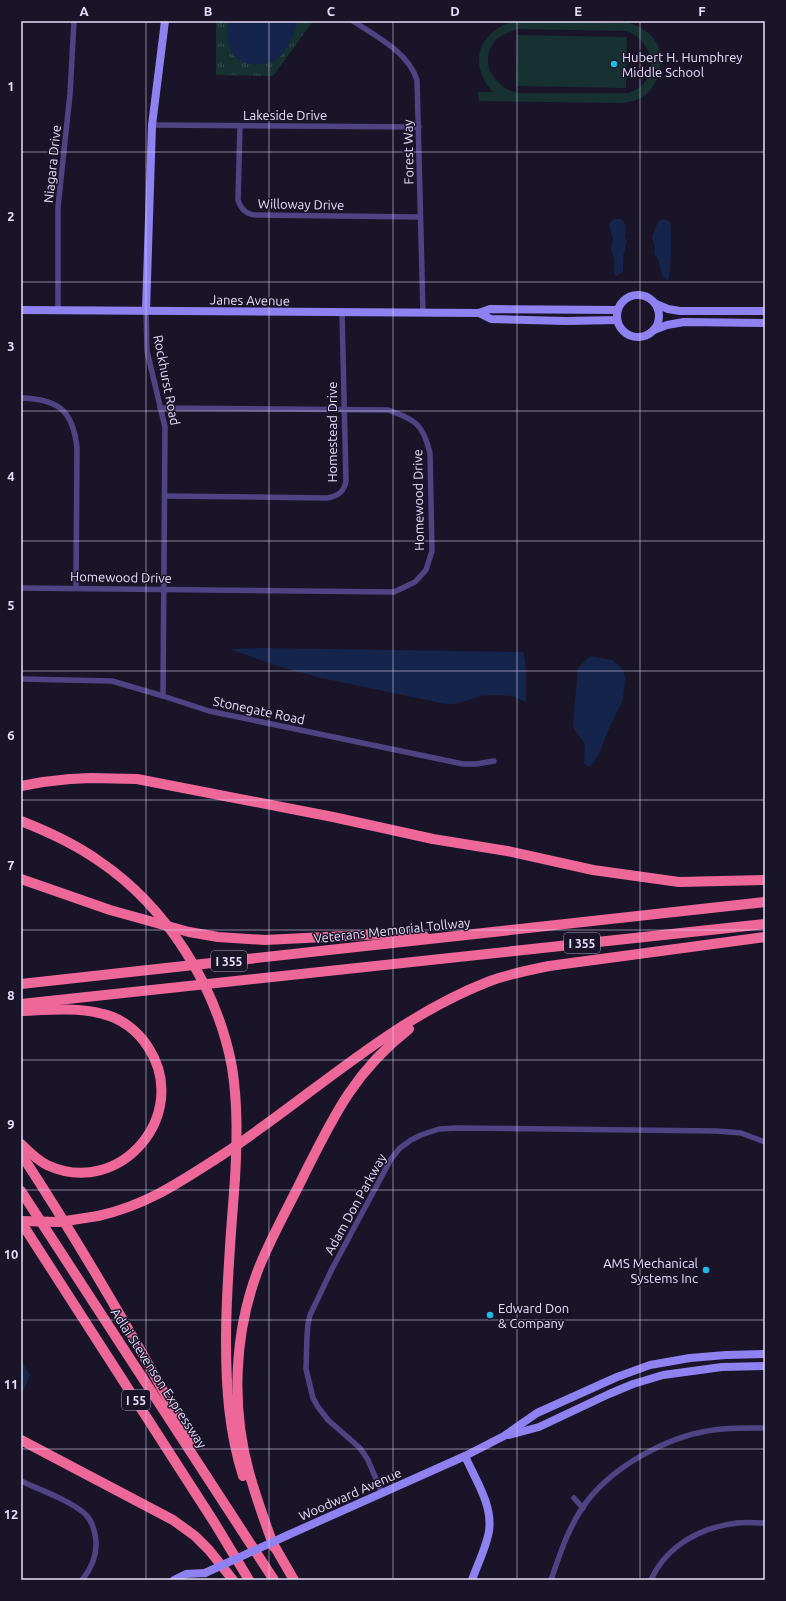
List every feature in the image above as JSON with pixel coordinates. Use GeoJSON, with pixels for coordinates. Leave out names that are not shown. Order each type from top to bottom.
{"type":"FeatureCollection","features":[{"type":"Feature","properties":{"kind":"highway"},"geometry":{"type":"LineString","coordinates":[[21,786],[43,782],[91,778],[137,780],[176,786],[236,800],[333,817],[433,839],[506,851],[593,870],[678,882],[765,880]]}},
{"type":"Feature","properties":{"kind":"highway"},"geometry":{"type":"LineString","coordinates":[[21,821],[73,844],[121,877],[157,913],[170,929],[194,966],[216,1012],[229,1053],[232,1068],[237,1121],[235,1179],[226,1290],[226,1381],[229,1412],[235,1448],[242,1473],[259,1518],[294,1580]]}},
{"type":"Feature","properties":{"kind":"highway"},"geometry":{"type":"LineString","coordinates":[[21,879],[110,910],[189,932],[218,937],[265,940],[406,933],[436,938]]}},
{"type":"Feature","properties":{"kind":"highway","name":"Veterans Memorial Tollway"},"geometry":{"type":"LineString","coordinates":[[21,984],[765,902]]}},
{"type":"Feature","properties":{"kind":"highway","name":"I 355"},"geometry":{"type":"LineString","coordinates":[[21,1004],[765,924]]}},
{"type":"Feature","properties":{"kind":"highway"},"geometry":{"type":"LineString","coordinates":[[21,1222],[59,1222],[98,1216],[139,1204],[181,1182],[242,1141],[399,1028],[444,1002],[490,981],[514,973],[549,966],[765,937]]}},
{"type":"Feature","properties":{"kind":"highway"},"geometry":{"type":"LineString","coordinates":[[274,1547],[248,1470],[238,1412],[240,1341],[253,1283],[264,1255],[326,1131],[347,1094],[384,1049],[444,1002]]}},
{"type":"Feature","properties":{"kind":"highway"},"geometry":{"type":"LineString","coordinates":[[21,1011],[72,1010],[92,1012],[103,1014],[123,1023],[139,1035],[151,1051],[160,1074],[162,1090],[160,1107],[153,1128],[147,1138],[132,1154],[117,1164],[95,1171],[84,1172],[61,1170],[46,1164],[32,1155],[21,1144]]}},
{"type":"Feature","properties":{"kind":"highway"},"geometry":{"type":"LineString","coordinates":[[21,1154],[52,1203],[152,1371],[232,1515]]}},
{"type":"Feature","properties":{"kind":"highway","name":"Adlai Stevenson Expressway"},"geometry":{"type":"LineString","coordinates":[[21,1191],[274,1580]]}},
{"type":"Feature","properties":{"kind":"highway","name":"I 55"},"geometry":{"type":"LineString","coordinates":[[21,1222],[214,1522],[249,1580]]}},
{"type":"Feature","properties":{"kind":"highway"},"geometry":{"type":"LineString","coordinates":[[21,1440],[173,1520],[195,1536],[209,1550],[233,1580]]}},
{"type":"Feature","properties":{"kind":"street","name":"Niagara Drive"},"geometry":{"type":"LineString","coordinates":[[58,310],[58,207],[70,94],[74,21]]}},
{"type":"Feature","properties":{"kind":"street","name":"Rockhurst Road"},"geometry":{"type":"LineString","coordinates":[[163,696],[165,427],[148,351],[146,311],[152,125],[165,21]]}},
{"type":"Feature","properties":{"kind":"street","name":"Forest Way"},"geometry":{"type":"LineString","coordinates":[[354,21],[403,56],[413,68],[418,87],[423,312]]}},
{"type":"Feature","properties":{"kind":"street","name":"Lakeside Drive"},"geometry":{"type":"LineString","coordinates":[[152,125],[419,127]]}},
{"type":"Feature","properties":{"kind":"street","name":"Willoway Drive"},"geometry":{"type":"LineString","coordinates":[[240,126],[238,196],[241,208],[249,214],[256,216],[420,217]]}},
{"type":"Feature","properties":{"kind":"street"},"geometry":{"type":"LineString","coordinates":[[765,311],[680,311],[668,309],[656,304],[646,295],[632,295],[620,303],[617,310],[616,320],[619,327],[625,333],[639,337],[647,335],[667,324],[684,322],[765,323]]}},
{"type":"Feature","properties":{"kind":"street"},"geometry":{"type":"LineString","coordinates":[[653,331],[659,318],[659,311],[656,304]]}},
{"type":"Feature","properties":{"kind":"street","name":"Janes Avenue"},"geometry":{"type":"LineString","coordinates":[[21,310],[479,313],[490,308],[617,310]]}},
{"type":"Feature","properties":{"kind":"street","name":"Homestead Drive"},"geometry":{"type":"LineString","coordinates":[[165,496],[327,498],[334,497],[343,490],[346,481],[342,312]]}},
{"type":"Feature","properties":{"kind":"street","name":"Janes Avenue"},"geometry":{"type":"LineString","coordinates":[[479,313],[491,319],[566,321],[616,320]]}},
{"type":"Feature","properties":{"kind":"street"},"geometry":{"type":"LineString","coordinates":[[21,398],[47,401],[58,406],[67,414],[75,430],[77,448],[76,588]]}},
{"type":"Feature","properties":{"kind":"street","name":"Homewood Drive"},"geometry":{"type":"LineString","coordinates":[[21,588],[394,592],[415,582],[426,570],[432,551],[430,454],[427,439],[420,427],[409,417],[388,410],[160,408]]}},
{"type":"Feature","properties":{"kind":"street","name":"Stonegate Road"},"geometry":{"type":"LineString","coordinates":[[21,679],[112,681],[209,711],[463,764],[476,764],[494,761]]}},
{"type":"Feature","properties":{"kind":"street","name":"Adam Don Parkway"},"geometry":{"type":"LineString","coordinates":[[382,1493],[368,1460],[360,1448],[328,1420],[313,1398],[306,1369],[306,1336],[310,1315],[332,1269],[385,1168],[400,1148],[411,1140],[430,1131],[456,1128],[717,1131],[741,1133],[765,1142]]}},
{"type":"Feature","properties":{"kind":"street","name":"Woodward Avenue"},"geometry":{"type":"LineString","coordinates":[[196,1580],[205,1573],[465,1456],[504,1436],[537,1413],[596,1386],[650,1366],[707,1356],[765,1354]]}},
{"type":"Feature","properties":{"kind":"street","name":"Woodward Avenue"},"geometry":{"type":"LineString","coordinates":[[504,1436],[539,1427],[609,1394],[633,1384],[663,1375],[722,1367],[765,1366]]}},
{"type":"Feature","properties":{"kind":"street"},"geometry":{"type":"LineString","coordinates":[[551,1580],[566,1540],[576,1519],[588,1500],[620,1470],[636,1458],[676,1439],[706,1431],[733,1428],[765,1428]]}},
{"type":"Feature","properties":{"kind":"street"},"geometry":{"type":"LineString","coordinates":[[465,1456],[486,1503],[490,1517],[489,1532],[472,1580]]}},
{"type":"Feature","properties":{"kind":"street"},"geometry":{"type":"LineString","coordinates":[[21,1480],[77,1507],[88,1516],[95,1532],[97,1550],[93,1565],[82,1580]]}},
{"type":"Feature","properties":{"kind":"street"},"geometry":{"type":"LineString","coordinates":[[574,1498],[583,1508]]}},
{"type":"Feature","properties":{"kind":"street"},"geometry":{"type":"LineString","coordinates":[[651,1580],[661,1563],[679,1544],[698,1533],[712,1528],[738,1523],[765,1523]]}},
{"type":"Feature","properties":{"kind":"street","name":"Woodward Avenue"},"geometry":{"type":"LineString","coordinates":[[174,1580],[186,1574],[205,1573]]}},
{"type":"Feature","properties":{"kind":"green space"},"geometry":{"type":"Polygon","coordinates":[[[216,21],[313,21],[273,76],[216,75],[216,21]]]}},
{"type":"Feature","properties":{"kind":"green space"},"geometry":{"type":"Polygon","coordinates":[[[515,21],[629,23],[644,30],[651,35],[656,42],[659,49],[661,64],[657,79],[654,85],[644,96],[633,101],[621,103],[479,101],[478,92],[493,92],[485,81],[480,70],[479,60],[481,49],[485,40],[503,25],[515,21]],[[517,29],[502,35],[495,41],[490,49],[488,58],[489,66],[497,81],[511,91],[519,93],[628,93],[639,88],[646,81],[650,72],[651,62],[649,53],[644,44],[636,36],[626,31],[517,29]]]}},
{"type":"Feature","properties":{"kind":"green space"},"geometry":{"type":"Polygon","coordinates":[[[517,35],[627,37],[626,88],[516,86],[517,35]]]}},
{"type":"Feature","properties":{"kind":"water"},"geometry":{"type":"Polygon","coordinates":[[[228,21],[298,21],[292,38],[277,60],[266,64],[251,64],[243,62],[232,53],[227,38],[228,21]]]}},
{"type":"Feature","properties":{"kind":"water"},"geometry":{"type":"Polygon","coordinates":[[[614,219],[621,219],[626,225],[625,238],[627,240],[623,257],[623,272],[617,276],[614,274],[614,260],[611,248],[613,239],[610,223],[614,219]]]}},
{"type":"Feature","properties":{"kind":"water"},"geometry":{"type":"Polygon","coordinates":[[[664,219],[670,222],[671,226],[668,281],[664,278],[657,257],[654,254],[655,248],[652,237],[657,224],[660,220],[664,219]]]}},
{"type":"Feature","properties":{"kind":"water"},"geometry":{"type":"Polygon","coordinates":[[[261,648],[523,652],[526,669],[526,702],[512,696],[494,695],[479,696],[457,704],[446,704],[321,678],[281,667],[229,649],[261,648]]]}},
{"type":"Feature","properties":{"kind":"water"},"geometry":{"type":"Polygon","coordinates":[[[590,656],[613,660],[623,670],[625,677],[623,700],[610,726],[598,756],[591,766],[587,766],[584,763],[585,744],[574,729],[573,723],[578,668],[590,656]]]}},
{"type":"Feature","properties":{"kind":"water"},"geometry":{"type":"Polygon","coordinates":[[[21,1360],[30,1375],[23,1391],[21,1392],[21,1360]]]}},
{"type":"Feature","properties":{"kind":"place","name":"Hubert H. Humphrey Middle School"},"geometry":{"type":"Point","coordinates":[614,64]}},
{"type":"Feature","properties":{"kind":"place","name":"AMS Mechanical Systems Inc"},"geometry":{"type":"Point","coordinates":[706,1270]}},
{"type":"Feature","properties":{"kind":"place","name":"Edward Don & Company"},"geometry":{"type":"Point","coordinates":[490,1315]}}]}
